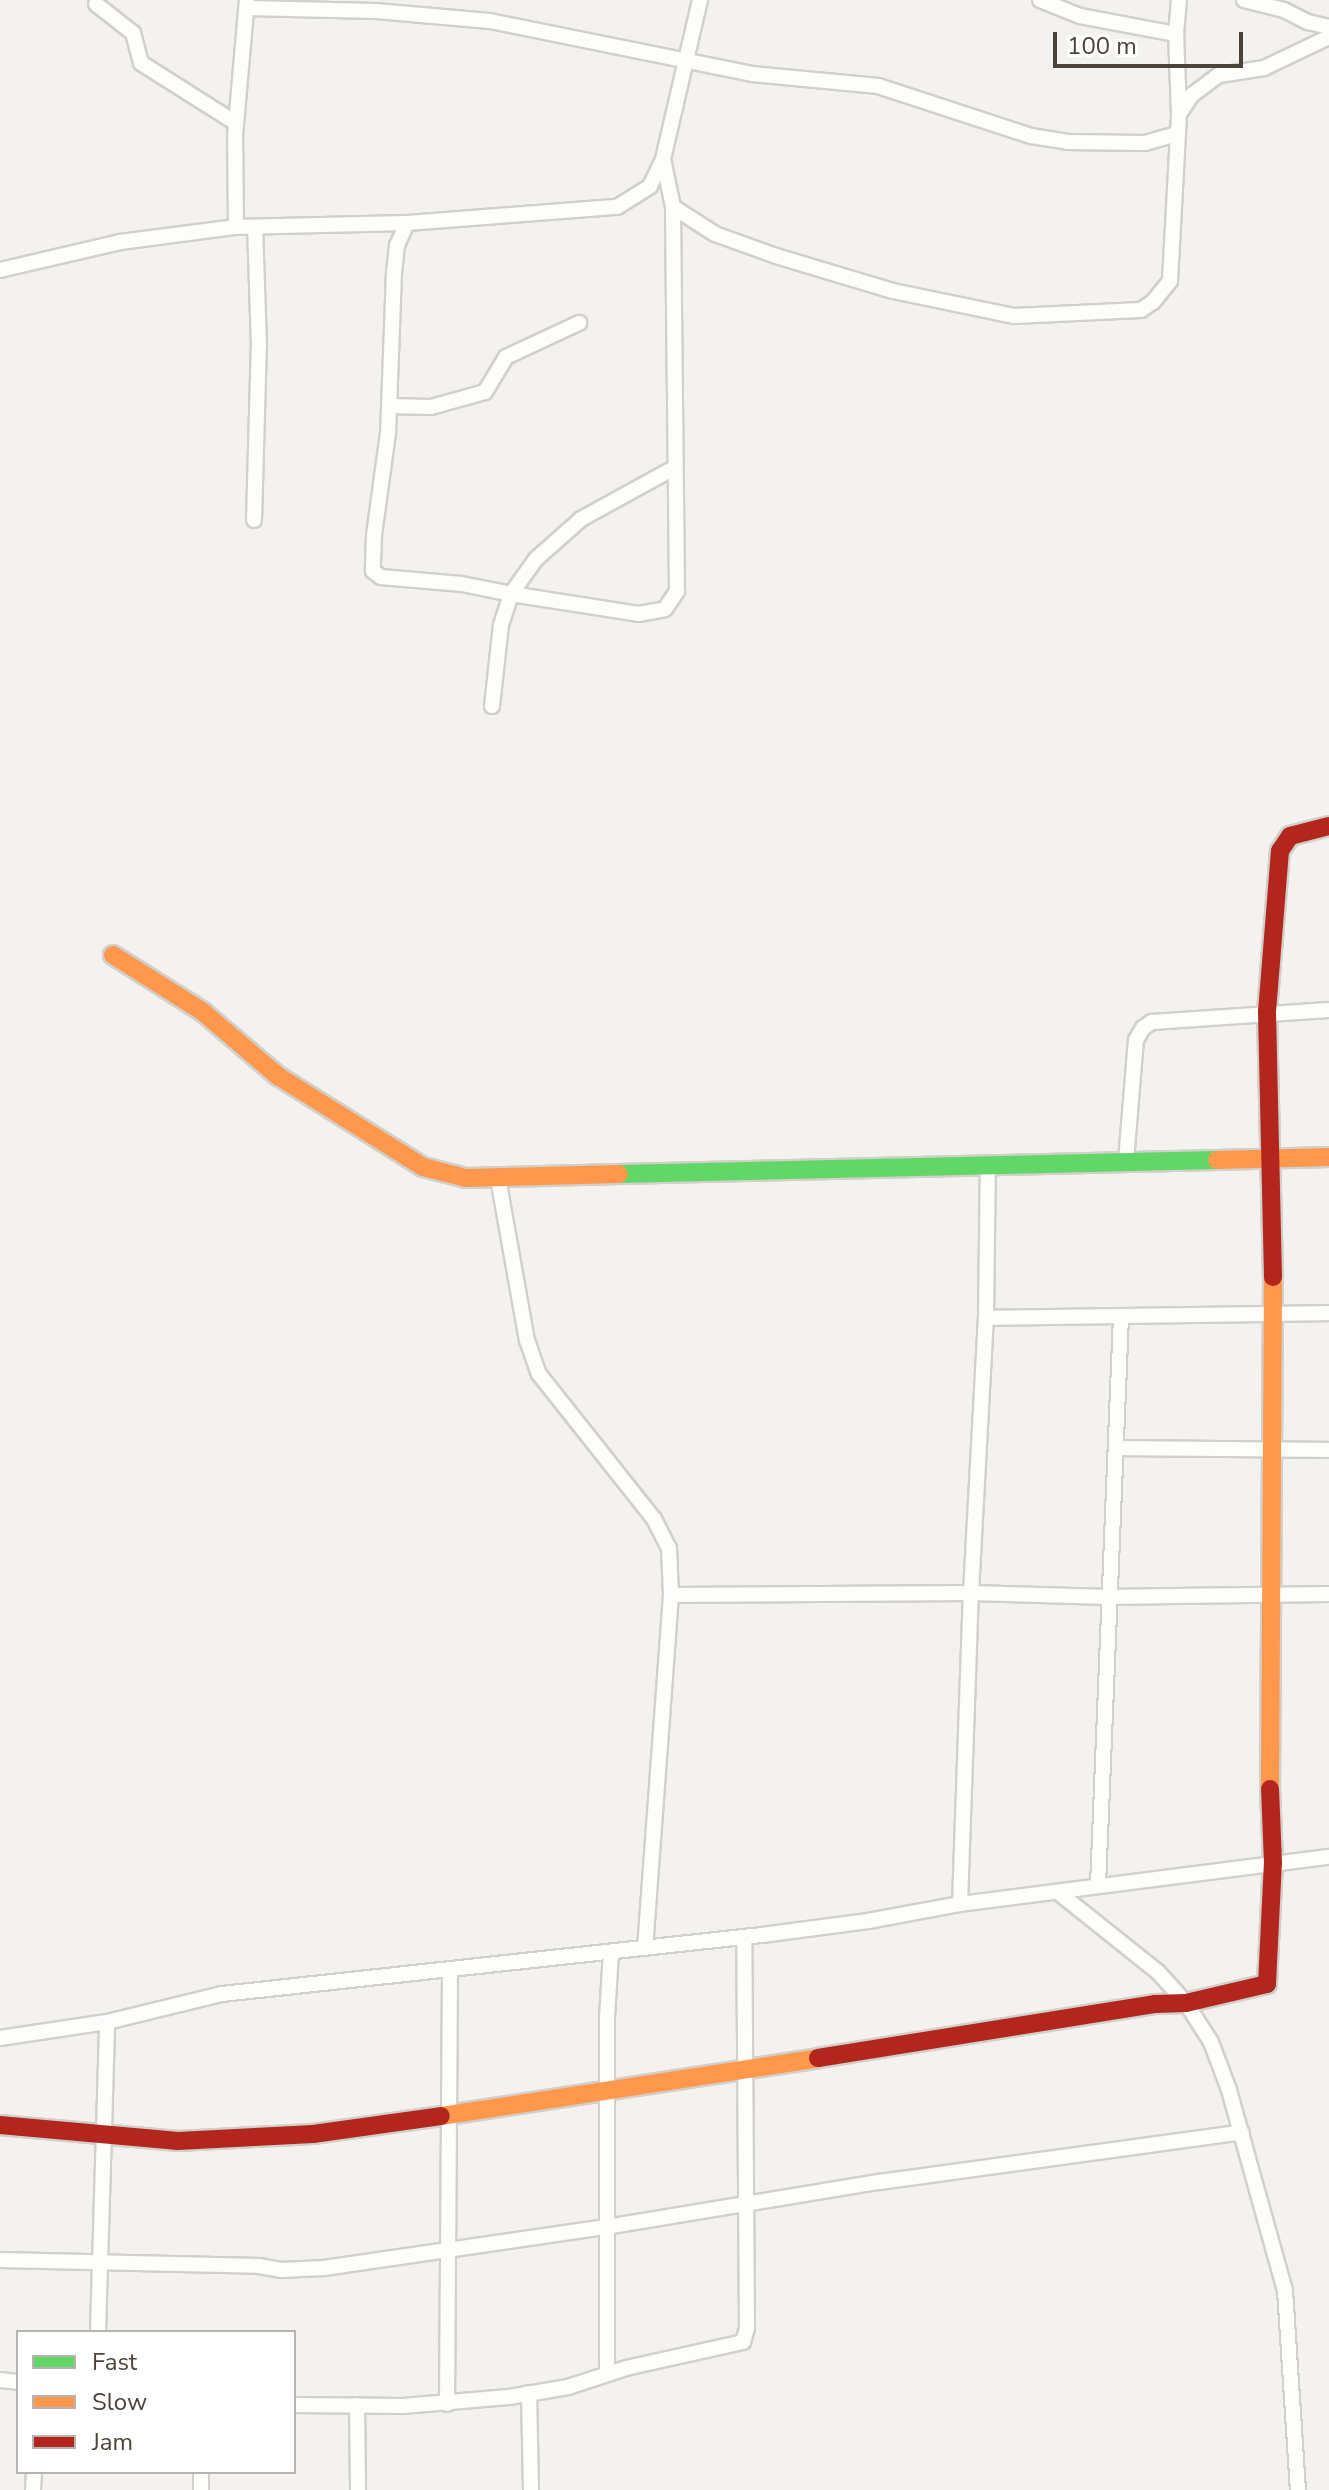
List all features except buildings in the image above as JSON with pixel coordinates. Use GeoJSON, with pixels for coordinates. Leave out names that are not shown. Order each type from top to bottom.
{"type":"FeatureCollection","features":[{"type":"Feature","properties":{"kind":"street"},"geometry":{"type":"LineString","coordinates":[[0,270],[120,242],[236,227],[407,223],[617,207],[650,186],[663,159],[700,0]]}},
{"type":"Feature","properties":{"kind":"street"},"geometry":{"type":"LineString","coordinates":[[1042,0],[1080,16],[1176,34]]}},
{"type":"Feature","properties":{"kind":"street"},"geometry":{"type":"LineString","coordinates":[[673,207],[715,234],[776,256],[893,291],[970,309],[1030,317],[1141,310],[1153,302],[1170,281],[1179,114],[1176,34],[1179,0]]}},
{"type":"Feature","properties":{"kind":"street"},"geometry":{"type":"LineString","coordinates":[[1244,0],[1284,10],[1308,22],[1329,27]]}},
{"type":"Feature","properties":{"kind":"street"},"geometry":{"type":"LineString","coordinates":[[96,4],[133,33],[141,63],[236,123]]}},
{"type":"Feature","properties":{"kind":"street"},"geometry":{"type":"LineString","coordinates":[[236,227],[236,123],[247,4],[377,6],[490,21],[780,77],[878,86],[1031,136],[1067,142],[1145,143],[1177,134]]}},
{"type":"Feature","properties":{"kind":"street"},"geometry":{"type":"LineString","coordinates":[[1179,114],[1192,95],[1219,75],[1264,68],[1329,37]]}},
{"type":"Feature","properties":{"kind":"street"},"geometry":{"type":"LineString","coordinates":[[407,223],[397,245],[394,272],[389,406],[374,535],[373,571],[381,577],[462,584],[638,614],[665,609],[677,591],[673,207],[663,159]]}},
{"type":"Feature","properties":{"kind":"street"},"geometry":{"type":"LineString","coordinates":[[254,520],[259,346],[255,227]]}},
{"type":"Feature","properties":{"kind":"street"},"geometry":{"type":"LineString","coordinates":[[389,406],[431,407],[485,392],[506,357],[579,323]]}},
{"type":"Feature","properties":{"kind":"street"},"geometry":{"type":"LineString","coordinates":[[492,706],[501,625],[511,594],[536,559],[581,519],[674,468]]}},
{"type":"Feature","properties":{"kind":"street"},"geometry":{"type":"LineString","coordinates":[[0,2125],[102,2137],[178,2141],[297,2135],[449,2115],[746,2067],[1186,2003],[1267,1984],[1273,1863],[1270,1819],[1273,1450],[1267,1012],[1283,842],[1297,833],[1329,826]]}},
{"type":"Feature","properties":{"kind":"street"},"geometry":{"type":"LineString","coordinates":[[113,955],[203,1012],[278,1076],[423,1167],[466,1178],[1126,1161],[1270,1161],[1329,1157]]}},
{"type":"Feature","properties":{"kind":"street"},"geometry":{"type":"LineString","coordinates":[[1126,1161],[1136,1040],[1143,1028],[1152,1022],[1329,1010]]}},
{"type":"Feature","properties":{"kind":"street"},"geometry":{"type":"LineString","coordinates":[[960,1904],[971,1593],[986,1318],[988,1165]]}},
{"type":"Feature","properties":{"kind":"street"},"geometry":{"type":"LineString","coordinates":[[498,1178],[533,1361],[552,1392],[664,1536],[670,1558],[671,1595],[645,1948]]}},
{"type":"Feature","properties":{"kind":"street"},"geometry":{"type":"LineString","coordinates":[[986,1318],[1329,1313]]}},
{"type":"Feature","properties":{"kind":"street"},"geometry":{"type":"LineString","coordinates":[[1098,1886],[1121,1316]]}},
{"type":"Feature","properties":{"kind":"street"},"geometry":{"type":"LineString","coordinates":[[1117,1448],[1329,1450]]}},
{"type":"Feature","properties":{"kind":"street"},"geometry":{"type":"LineString","coordinates":[[671,1595],[971,1593],[1109,1597],[1329,1594]]}},
{"type":"Feature","properties":{"kind":"street"},"geometry":{"type":"LineString","coordinates":[[0,2038],[107,2022],[222,1994],[744,1937],[868,1921],[960,1904],[1329,1857]]}},
{"type":"Feature","properties":{"kind":"street"},"geometry":{"type":"LineString","coordinates":[[1059,1893],[1158,1972],[1186,2003],[1211,2042],[1242,2132],[1285,2290],[1298,2490]]}},
{"type":"Feature","properties":{"kind":"street"},"geometry":{"type":"LineString","coordinates":[[296,2405],[447,2404],[529,2393],[568,2387],[607,2374],[745,2340],[744,1937]]}},
{"type":"Feature","properties":{"kind":"street"},"geometry":{"type":"LineString","coordinates":[[607,2374],[607,2017],[611,1952]]}},
{"type":"Feature","properties":{"kind":"street"},"geometry":{"type":"LineString","coordinates":[[447,2404],[450,1970]]}},
{"type":"Feature","properties":{"kind":"street"},"geometry":{"type":"LineString","coordinates":[[98,2330],[107,2022]]}},
{"type":"Feature","properties":{"kind":"street"},"geometry":{"type":"LineString","coordinates":[[0,2260],[149,2262],[298,2270],[448,2251],[879,2182],[1242,2132]]}},
{"type":"Feature","properties":{"kind":"street"},"geometry":{"type":"LineString","coordinates":[[529,2393],[531,2490]]}},
{"type":"Feature","properties":{"kind":"street"},"geometry":{"type":"LineString","coordinates":[[357,2405],[358,2490]]}},
{"type":"Feature","properties":{"kind":"traffic: fast"},"geometry":{"type":"LineString","coordinates":[[619,1174],[1217,1160]]}},
{"type":"Feature","properties":{"kind":"traffic: slow"},"geometry":{"type":"LineString","coordinates":[[113,955],[203,1012],[278,1076],[423,1167],[466,1178],[619,1174]]}},
{"type":"Feature","properties":{"kind":"traffic: slow"},"geometry":{"type":"LineString","coordinates":[[1217,1160],[1329,1157]]}},
{"type":"Feature","properties":{"kind":"traffic: slow"},"geometry":{"type":"LineString","coordinates":[[1270,1789],[1273,1277]]}},
{"type":"Feature","properties":{"kind":"traffic: slow"},"geometry":{"type":"LineString","coordinates":[[441,2116],[818,2058]]}},
{"type":"Feature","properties":{"kind":"traffic: jam"},"geometry":{"type":"LineString","coordinates":[[1273,1277],[1267,1012],[1280,851],[1290,836],[1329,826]]}},
{"type":"Feature","properties":{"kind":"traffic: jam"},"geometry":{"type":"LineString","coordinates":[[818,2058],[1156,2004],[1186,2003],[1267,1984],[1273,1863],[1270,1789]]}},
{"type":"Feature","properties":{"kind":"traffic: jam"},"geometry":{"type":"LineString","coordinates":[[0,2125],[178,2141],[313,2134],[441,2116]]}}]}
